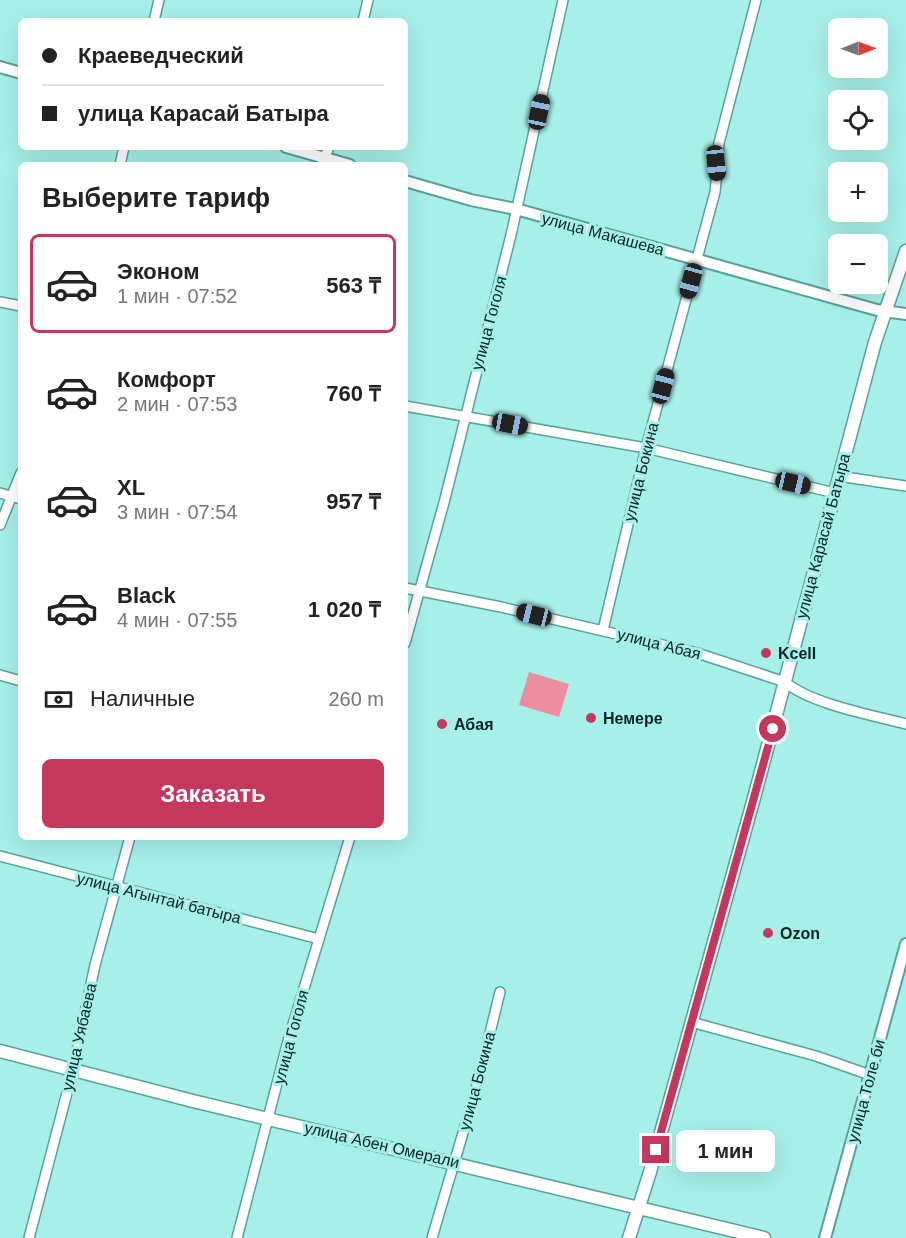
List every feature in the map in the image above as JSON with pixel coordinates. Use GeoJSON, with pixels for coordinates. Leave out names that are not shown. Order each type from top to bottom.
{"type":"FeatureCollection","features":[{"type":"Feature","properties":{"kind":"main road","name":"улица Карасай Батыра"},"geometry":{"type":"LineString","coordinates":[[629,1238],[785,682],[838,476],[885,310],[906,252]]}},
{"type":"Feature","properties":{"kind":"main road","name":"улица Абен Омерали"},"geometry":{"type":"LineString","coordinates":[[0,1052],[764,1238]]}},
{"type":"Feature","properties":{"kind":"street"},"geometry":{"type":"LineString","coordinates":[[155,18],[159,0]]}},
{"type":"Feature","properties":{"kind":"street"},"geometry":{"type":"LineString","coordinates":[[364,18],[368,0]]}},
{"type":"Feature","properties":{"kind":"street","name":"улица Гоголя"},"geometry":{"type":"LineString","coordinates":[[408,633],[511,235],[563,0]]}},
{"type":"Feature","properties":{"kind":"street","name":"улица Бокина"},"geometry":{"type":"LineString","coordinates":[[603,630],[645,448],[715,192],[719,143],[756,0]]}},
{"type":"Feature","properties":{"kind":"street"},"geometry":{"type":"LineString","coordinates":[[0,67],[18,72]]}},
{"type":"Feature","properties":{"kind":"street"},"geometry":{"type":"LineString","coordinates":[[298,150],[341,162]]}},
{"type":"Feature","properties":{"kind":"street","name":"улица Макашева"},"geometry":{"type":"LineString","coordinates":[[408,182],[471,200],[516,209],[877,310],[906,314]]}},
{"type":"Feature","properties":{"kind":"street"},"geometry":{"type":"LineString","coordinates":[[0,302],[18,305]]}},
{"type":"Feature","properties":{"kind":"street"},"geometry":{"type":"LineString","coordinates":[[408,407],[645,448],[835,493]]}},
{"type":"Feature","properties":{"kind":"street"},"geometry":{"type":"LineString","coordinates":[[838,476],[906,486]]}},
{"type":"Feature","properties":{"kind":"street"},"geometry":{"type":"LineString","coordinates":[[0,493],[16,498],[0,525]]}},
{"type":"Feature","properties":{"kind":"street","name":"улица Абая"},"geometry":{"type":"LineString","coordinates":[[408,589],[697,652],[785,682],[793,689],[812,697],[906,724]]}},
{"type":"Feature","properties":{"kind":"street"},"geometry":{"type":"LineString","coordinates":[[0,675],[18,680]]}},
{"type":"Feature","properties":{"kind":"street","name":"улица Уябаева"},"geometry":{"type":"LineString","coordinates":[[29,1238],[73,1070],[95,965],[128,840]]}},
{"type":"Feature","properties":{"kind":"street","name":"улица Гоголя"},"geometry":{"type":"LineString","coordinates":[[237,1238],[288,1041],[349,840]]}},
{"type":"Feature","properties":{"kind":"street","name":"улица Агынтай батыра"},"geometry":{"type":"LineString","coordinates":[[0,856],[319,939]]}},
{"type":"Feature","properties":{"kind":"street","name":"улица Толе би"},"geometry":{"type":"LineString","coordinates":[[825,1238],[906,944]]}},
{"type":"Feature","properties":{"kind":"street","name":"улица Бокина"},"geometry":{"type":"LineString","coordinates":[[432,1238],[478,1082],[500,992]]}},
{"type":"Feature","properties":{"kind":"street"},"geometry":{"type":"LineString","coordinates":[[691,1022],[816,1056],[870,1075]]}},
{"type":"Feature","properties":{"kind":"shaded area"},"geometry":{"type":"Polygon","coordinates":[[[529,672],[569,684],[559,717],[519,705],[529,672]]]}},
{"type":"Feature","properties":{"kind":"place","name":"Kcell"},"geometry":{"type":"Point","coordinates":[766,653]}},
{"type":"Feature","properties":{"kind":"place","name":"Немере"},"geometry":{"type":"Point","coordinates":[591,718]}},
{"type":"Feature","properties":{"kind":"place","name":"Абая"},"geometry":{"type":"Point","coordinates":[442,724]}},
{"type":"Feature","properties":{"kind":"place","name":"Ozon"},"geometry":{"type":"Point","coordinates":[768,933]}},
{"type":"Feature","properties":{"kind":"route"},"geometry":{"type":"LineString","coordinates":[[656,1150],[773,729]]}}]}
